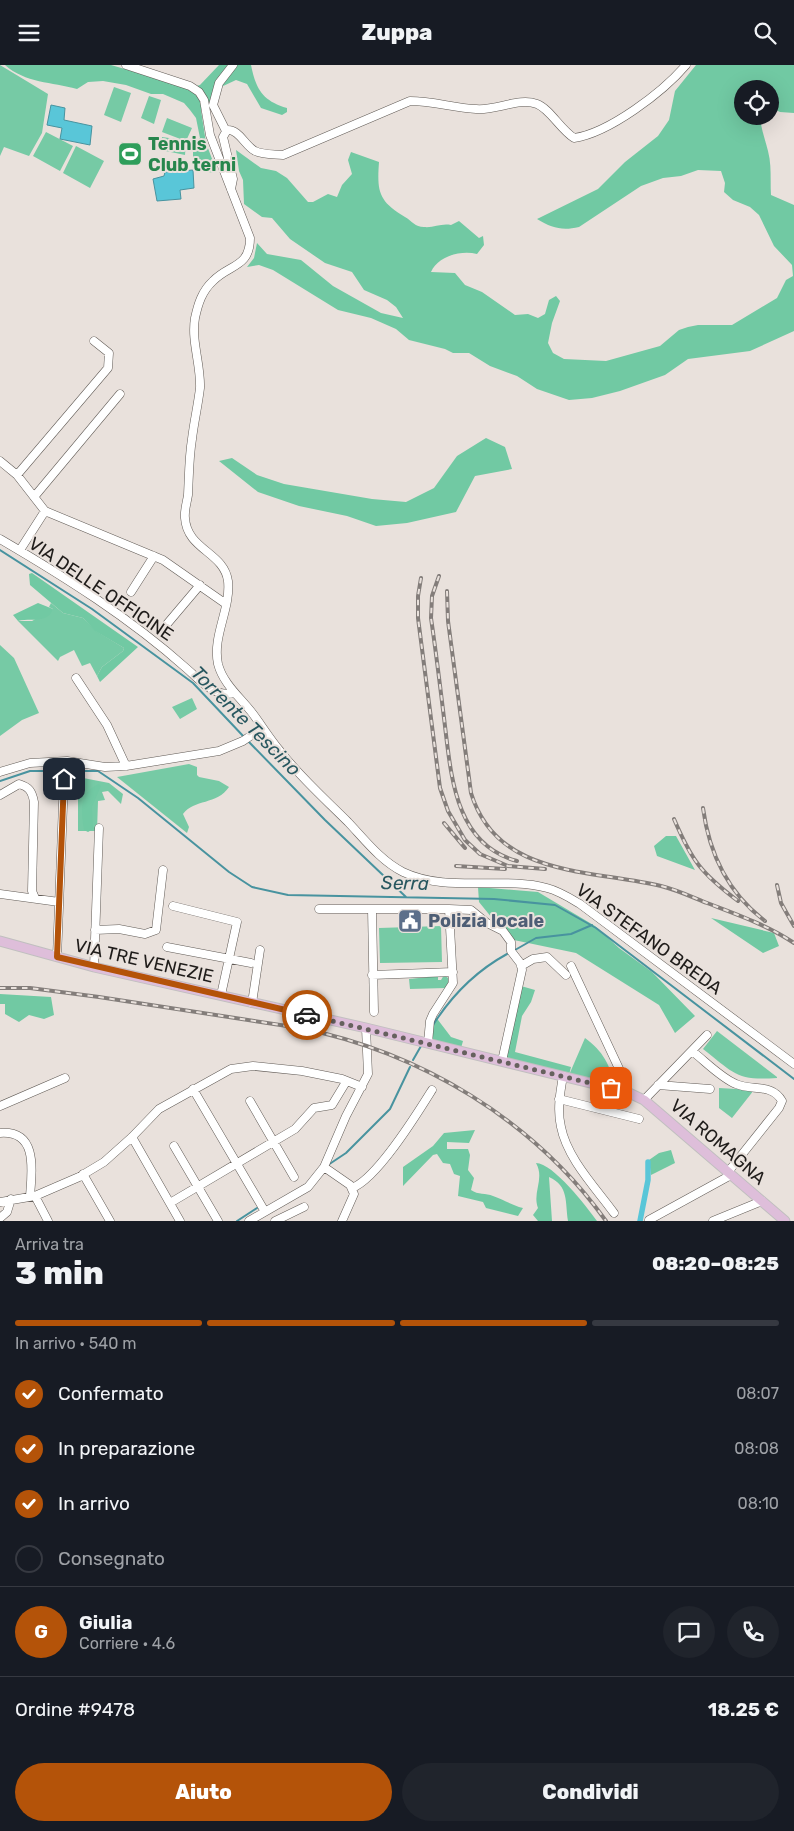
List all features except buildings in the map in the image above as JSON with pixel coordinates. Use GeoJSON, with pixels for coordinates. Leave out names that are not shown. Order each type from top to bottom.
{"type":"FeatureCollection","features":[{"type":"Feature","properties":{"kind":"main road","name":"VIA TRE VENEZIE"},"geometry":{"type":"LineString","coordinates":[[0,941],[94,967],[366,1028],[627,1092]]}},
{"type":"Feature","properties":{"kind":"main road","name":"VIA ROMAGNA"},"geometry":{"type":"LineString","coordinates":[[627,1092],[644,1100],[785,1221]]}},
{"type":"Feature","properties":{"kind":"street","name":"VIA STEFANO BREDA"},"geometry":{"type":"LineString","coordinates":[[126,65],[190,86],[199,92],[204,100],[210,135],[246,226],[250,247],[246,257],[239,264],[214,279],[200,298],[195,321],[200,386],[192,441],[185,517],[190,534],[200,547],[218,559],[225,571],[228,582],[218,646],[218,662],[222,674],[234,693],[282,753],[381,857],[403,871],[436,881],[524,884],[548,888],[564,895],[580,904],[794,1064]]}},
{"type":"Feature","properties":{"kind":"street"},"geometry":{"type":"LineString","coordinates":[[226,131],[213,105],[219,83],[233,65]]}},
{"type":"Feature","properties":{"kind":"street"},"geometry":{"type":"LineString","coordinates":[[226,131],[234,131],[254,150],[267,154],[283,155],[410,101],[428,101],[476,109],[497,108],[529,102],[540,105],[551,115],[562,130],[574,138],[588,136],[651,99],[686,65]]}},
{"type":"Feature","properties":{"kind":"street"},"geometry":{"type":"LineString","coordinates":[[226,131],[223,137],[233,179],[231,189]]}},
{"type":"Feature","properties":{"kind":"street"},"geometry":{"type":"LineString","coordinates":[[17,475],[108,368],[109,353],[94,341]]}},
{"type":"Feature","properties":{"kind":"street"},"geometry":{"type":"LineString","coordinates":[[34,497],[120,394]]}},
{"type":"Feature","properties":{"kind":"street"},"geometry":{"type":"LineString","coordinates":[[0,461],[17,475],[45,511],[154,556],[226,604]]}},
{"type":"Feature","properties":{"kind":"street"},"geometry":{"type":"LineString","coordinates":[[20,550],[45,511]]}},
{"type":"Feature","properties":{"kind":"street","name":"VIA DELLE OFFICINE"},"geometry":{"type":"LineString","coordinates":[[0,539],[108,607],[170,654],[206,686],[225,695],[234,693]]}},
{"type":"Feature","properties":{"kind":"street"},"geometry":{"type":"LineString","coordinates":[[131,592],[154,556]]}},
{"type":"Feature","properties":{"kind":"street"},"geometry":{"type":"LineString","coordinates":[[167,624],[200,585]]}},
{"type":"Feature","properties":{"kind":"street"},"geometry":{"type":"LineString","coordinates":[[76,678],[107,725],[126,766]]}},
{"type":"Feature","properties":{"kind":"street"},"geometry":{"type":"LineString","coordinates":[[0,772],[30,763],[67,761],[105,767],[126,766],[219,751],[243,741],[262,728]]}},
{"type":"Feature","properties":{"kind":"street"},"geometry":{"type":"LineString","coordinates":[[57,957],[64,779]]}},
{"type":"Feature","properties":{"kind":"street"},"geometry":{"type":"LineString","coordinates":[[0,795],[19,785],[27,787],[32,792],[34,802],[32,891],[35,898]]}},
{"type":"Feature","properties":{"kind":"street"},"geometry":{"type":"LineString","coordinates":[[94,967],[99,827]]}},
{"type":"Feature","properties":{"kind":"street"},"geometry":{"type":"LineString","coordinates":[[95,930],[119,929],[145,934],[156,930],[163,870]]}},
{"type":"Feature","properties":{"kind":"street"},"geometry":{"type":"LineString","coordinates":[[0,894],[59,902]]}},
{"type":"Feature","properties":{"kind":"street"},"geometry":{"type":"LineString","coordinates":[[173,906],[236,922],[221,995]]}},
{"type":"Feature","properties":{"kind":"street"},"geometry":{"type":"LineString","coordinates":[[319,909],[449,909],[471,911],[487,923],[499,927],[508,936],[511,942],[511,951],[522,970],[502,1061]]}},
{"type":"Feature","properties":{"kind":"street"},"geometry":{"type":"LineString","coordinates":[[372,909],[374,1012]]}},
{"type":"Feature","properties":{"kind":"street"},"geometry":{"type":"LineString","coordinates":[[428,1043],[430,1021],[442,999],[452,988],[449,909]]}},
{"type":"Feature","properties":{"kind":"street"},"geometry":{"type":"LineString","coordinates":[[167,947],[228,961],[251,963]]}},
{"type":"Feature","properties":{"kind":"street"},"geometry":{"type":"LineString","coordinates":[[252,1003],[260,950]]}},
{"type":"Feature","properties":{"kind":"street"},"geometry":{"type":"LineString","coordinates":[[521,966],[533,959],[547,957],[557,964],[566,975]]}},
{"type":"Feature","properties":{"kind":"street"},"geometry":{"type":"LineString","coordinates":[[571,966],[622,1075],[627,1092]]}},
{"type":"Feature","properties":{"kind":"street"},"geometry":{"type":"LineString","coordinates":[[372,975],[452,972]]}},
{"type":"Feature","properties":{"kind":"street"},"geometry":{"type":"LineString","coordinates":[[249,1221],[308,1187],[324,1167],[346,1116],[368,1074],[366,1028]]}},
{"type":"Feature","properties":{"kind":"street"},"geometry":{"type":"LineString","coordinates":[[644,1100],[707,1035]]}},
{"type":"Feature","properties":{"kind":"street"},"geometry":{"type":"LineString","coordinates":[[649,1219],[729,1173],[779,1108],[782,1101],[780,1096],[768,1089],[736,1084],[692,1051]]}},
{"type":"Feature","properties":{"kind":"street"},"geometry":{"type":"LineString","coordinates":[[0,1202],[32,1196],[83,1174],[104,1162],[159,1109],[231,1069],[253,1066],[302,1071],[342,1079],[362,1087]]}},
{"type":"Feature","properties":{"kind":"street"},"geometry":{"type":"LineString","coordinates":[[563,1076],[559,1099],[561,1126],[564,1137],[578,1164],[614,1213]]}},
{"type":"Feature","properties":{"kind":"street"},"geometry":{"type":"LineString","coordinates":[[0,1106],[65,1078]]}},
{"type":"Feature","properties":{"kind":"street"},"geometry":{"type":"LineString","coordinates":[[170,1203],[295,1129],[314,1108],[332,1105],[346,1082]]}},
{"type":"Feature","properties":{"kind":"street"},"geometry":{"type":"LineString","coordinates":[[658,1085],[710,1089]]}},
{"type":"Feature","properties":{"kind":"street"},"geometry":{"type":"LineString","coordinates":[[193,1089],[264,1211]]}},
{"type":"Feature","properties":{"kind":"street"},"geometry":{"type":"LineString","coordinates":[[352,1188],[374,1173],[422,1108],[432,1090]]}},
{"type":"Feature","properties":{"kind":"street"},"geometry":{"type":"LineString","coordinates":[[559,1099],[639,1119]]}},
{"type":"Feature","properties":{"kind":"street"},"geometry":{"type":"LineString","coordinates":[[250,1101],[294,1177]]}},
{"type":"Feature","properties":{"kind":"street"},"geometry":{"type":"LineString","coordinates":[[0,1133],[14,1133],[25,1142],[31,1152],[32,1196],[48,1221]]}},
{"type":"Feature","properties":{"kind":"street"},"geometry":{"type":"LineString","coordinates":[[132,1137],[180,1221]]}},
{"type":"Feature","properties":{"kind":"street"},"geometry":{"type":"LineString","coordinates":[[174,1145],[218,1221]]}},
{"type":"Feature","properties":{"kind":"street"},"geometry":{"type":"LineString","coordinates":[[324,1167],[350,1185],[354,1194],[343,1217],[338,1221]]}},
{"type":"Feature","properties":{"kind":"street"},"geometry":{"type":"LineString","coordinates":[[83,1174],[110,1221]]}},
{"type":"Feature","properties":{"kind":"street"},"geometry":{"type":"LineString","coordinates":[[0,1218],[7,1212],[12,1199]]}},
{"type":"Feature","properties":{"kind":"street"},"geometry":{"type":"LineString","coordinates":[[713,1221],[762,1201]]}},
{"type":"Feature","properties":{"kind":"street"},"geometry":{"type":"LineString","coordinates":[[275,1221],[304,1207]]}},
{"type":"Feature","properties":{"kind":"green space"},"geometry":{"type":"Polygon","coordinates":[[[0,65],[48,94],[42,133],[29,156],[4,147],[0,156],[0,65]]]}},
{"type":"Feature","properties":{"kind":"green space"},"geometry":{"type":"Polygon","coordinates":[[[5,65],[111,65],[190,88],[200,85],[219,65],[251,65],[258,88],[266,98],[287,108],[287,112],[282,115],[261,108],[247,84],[236,80],[221,87],[214,98],[201,110],[206,143],[217,172],[210,172],[193,162],[193,146],[200,138],[196,118],[184,103],[163,94],[151,94],[126,85],[103,81],[88,82],[77,89],[39,81],[21,75],[5,65]]]}},
{"type":"Feature","properties":{"kind":"green space"},"geometry":{"type":"Polygon","coordinates":[[[696,65],[794,65],[794,113],[779,112],[779,80],[734,80],[734,125],[761,125],[769,157],[771,195],[794,205],[794,331],[750,351],[688,359],[665,375],[620,391],[592,398],[569,400],[537,389],[517,376],[490,366],[469,353],[453,353],[445,349],[409,340],[396,329],[371,318],[338,310],[273,270],[259,265],[247,267],[254,258],[257,243],[267,254],[301,260],[333,286],[381,313],[403,318],[396,307],[387,300],[364,290],[352,272],[325,263],[290,239],[272,218],[262,217],[244,204],[243,180],[239,171],[236,150],[261,168],[276,171],[287,178],[308,202],[313,202],[328,194],[337,197],[342,185],[352,174],[348,160],[351,152],[379,162],[378,181],[384,200],[389,206],[416,225],[431,227],[451,225],[459,221],[479,238],[483,236],[484,245],[477,254],[451,255],[434,266],[431,272],[455,273],[465,285],[482,292],[515,315],[528,314],[538,318],[545,314],[549,300],[556,296],[560,301],[552,323],[548,343],[553,353],[564,359],[606,361],[660,346],[679,330],[688,327],[698,325],[732,325],[777,298],[786,280],[793,276],[792,265],[774,246],[759,215],[750,207],[733,200],[724,192],[725,183],[721,171],[698,170],[681,176],[663,178],[641,186],[579,227],[557,228],[537,219],[598,189],[625,162],[658,136],[669,120],[675,91],[696,65]]]}},
{"type":"Feature","properties":{"kind":"green space"},"geometry":{"type":"Polygon","coordinates":[[[114,87],[131,93],[121,122],[104,115],[114,87]]]}},
{"type":"Feature","properties":{"kind":"green space"},"geometry":{"type":"Polygon","coordinates":[[[149,96],[161,100],[154,124],[141,118],[149,96]]]}},
{"type":"Feature","properties":{"kind":"green space"},"geometry":{"type":"Polygon","coordinates":[[[167,118],[192,128],[186,141],[185,155],[161,150],[162,137],[183,140],[162,132],[167,118]]]}},
{"type":"Feature","properties":{"kind":"green space"},"geometry":{"type":"Polygon","coordinates":[[[46,132],[73,146],[60,171],[33,156],[46,132]]]}},
{"type":"Feature","properties":{"kind":"green space"},"geometry":{"type":"Polygon","coordinates":[[[76,146],[104,161],[90,188],[63,173],[76,146]]]}},
{"type":"Feature","properties":{"kind":"green space"},"geometry":{"type":"Polygon","coordinates":[[[486,438],[505,447],[512,469],[475,476],[456,512],[407,523],[376,526],[347,516],[299,506],[258,492],[219,461],[232,458],[257,475],[284,484],[372,499],[406,502],[434,488],[457,456],[486,438]]]}},
{"type":"Feature","properties":{"kind":"green space"},"geometry":{"type":"Polygon","coordinates":[[[32,573],[138,647],[100,682],[97,676],[102,667],[123,651],[124,648],[95,631],[83,618],[63,613],[30,585],[29,574],[32,573]]]}},
{"type":"Feature","properties":{"kind":"green space"},"geometry":{"type":"Polygon","coordinates":[[[38,603],[53,609],[47,617],[18,621],[13,615],[38,603]]]}},
{"type":"Feature","properties":{"kind":"green space"},"geometry":{"type":"Polygon","coordinates":[[[51,603],[63,613],[83,618],[96,631],[124,648],[123,651],[102,667],[97,676],[90,663],[82,666],[74,650],[60,657],[58,661],[18,621],[32,621],[53,609],[49,607],[51,603]]]}},
{"type":"Feature","properties":{"kind":"green space"},"geometry":{"type":"Polygon","coordinates":[[[0,645],[14,658],[39,713],[22,720],[0,736],[0,645]]]}},
{"type":"Feature","properties":{"kind":"green space"},"geometry":{"type":"Polygon","coordinates":[[[192,698],[197,709],[180,719],[172,707],[192,698]]]}},
{"type":"Feature","properties":{"kind":"green space"},"geometry":{"type":"Polygon","coordinates":[[[189,764],[197,767],[197,775],[199,777],[219,781],[229,787],[218,797],[193,806],[183,814],[189,827],[187,833],[117,777],[189,764]]]}},
{"type":"Feature","properties":{"kind":"green space"},"geometry":{"type":"Polygon","coordinates":[[[78,777],[109,783],[123,794],[121,804],[108,791],[102,792],[105,800],[98,801],[97,831],[78,831],[78,777]]]}},
{"type":"Feature","properties":{"kind":"green space"},"geometry":{"type":"Polygon","coordinates":[[[99,784],[101,786],[92,807],[93,829],[88,832],[84,830],[83,803],[92,787],[99,784]]]}},
{"type":"Feature","properties":{"kind":"green space"},"geometry":{"type":"Polygon","coordinates":[[[666,836],[676,836],[695,870],[657,856],[654,846],[666,836]]]}},
{"type":"Feature","properties":{"kind":"green space"},"geometry":{"type":"Polygon","coordinates":[[[478,887],[538,892],[595,926],[619,948],[652,972],[695,1016],[675,1033],[659,1005],[576,953],[509,939],[479,902],[478,887]]]}},
{"type":"Feature","properties":{"kind":"green space"},"geometry":{"type":"Polygon","coordinates":[[[711,918],[774,933],[779,946],[763,953],[711,918]]]}},
{"type":"Feature","properties":{"kind":"green space"},"geometry":{"type":"Polygon","coordinates":[[[441,926],[442,962],[380,963],[379,928],[441,926]]]}},
{"type":"Feature","properties":{"kind":"green space"},"geometry":{"type":"Polygon","coordinates":[[[444,975],[448,978],[448,986],[446,988],[410,989],[409,979],[438,976],[438,980],[441,980],[444,975]]]}},
{"type":"Feature","properties":{"kind":"green space"},"geometry":{"type":"Polygon","coordinates":[[[521,986],[535,990],[531,1002],[522,1016],[515,1052],[571,1067],[569,1075],[505,1059],[521,986]]]}},
{"type":"Feature","properties":{"kind":"green space"},"geometry":{"type":"Polygon","coordinates":[[[0,994],[51,997],[54,1015],[44,1019],[29,1015],[19,1022],[5,1014],[5,1004],[0,1004],[0,994]]]}},
{"type":"Feature","properties":{"kind":"green space"},"geometry":{"type":"Polygon","coordinates":[[[435,1016],[451,1037],[463,1041],[461,1048],[433,1040],[433,1021],[435,1016]]]}},
{"type":"Feature","properties":{"kind":"green space"},"geometry":{"type":"Polygon","coordinates":[[[717,1031],[777,1078],[752,1078],[729,1070],[703,1049],[717,1031]]]}},
{"type":"Feature","properties":{"kind":"green space"},"geometry":{"type":"Polygon","coordinates":[[[585,1038],[597,1048],[605,1059],[615,1086],[569,1075],[585,1038]]]}},
{"type":"Feature","properties":{"kind":"green space"},"geometry":{"type":"Polygon","coordinates":[[[719,1088],[754,1090],[732,1118],[719,1108],[719,1088]]]}},
{"type":"Feature","properties":{"kind":"green space"},"geometry":{"type":"Polygon","coordinates":[[[475,1130],[469,1143],[447,1142],[447,1149],[468,1149],[470,1155],[468,1170],[474,1178],[471,1190],[476,1193],[493,1196],[523,1208],[518,1216],[486,1208],[483,1202],[458,1196],[460,1176],[454,1174],[450,1164],[443,1163],[437,1154],[433,1155],[403,1186],[403,1167],[433,1146],[444,1133],[475,1130]]]}},
{"type":"Feature","properties":{"kind":"green space"},"geometry":{"type":"Polygon","coordinates":[[[671,1150],[675,1163],[651,1175],[649,1160],[659,1153],[671,1150]]]}},
{"type":"Feature","properties":{"kind":"green space"},"geometry":{"type":"Polygon","coordinates":[[[536,1163],[551,1170],[560,1178],[578,1196],[597,1221],[568,1221],[563,1190],[560,1185],[549,1177],[552,1221],[538,1221],[533,1215],[538,1208],[536,1196],[539,1175],[536,1163]]]}},
{"type":"Feature","properties":{"kind":"water"},"geometry":{"type":"Polygon","coordinates":[[[51,105],[65,108],[64,120],[92,126],[90,145],[60,139],[62,128],[47,125],[51,105]]]}},
{"type":"Feature","properties":{"kind":"water"},"geometry":{"type":"Polygon","coordinates":[[[193,170],[194,188],[180,190],[181,199],[157,201],[153,179],[164,176],[165,172],[193,170]]]}},
{"type":"Feature","properties":{"kind":"waterway","name":"Torrente Tescino"},"geometry":{"type":"LineString","coordinates":[[0,550],[92,609],[193,683],[245,738]]}},
{"type":"Feature","properties":{"kind":"waterway","name":"Torrente Tescino"},"geometry":{"type":"LineString","coordinates":[[248,741],[325,820],[406,897]]}},
{"type":"Feature","properties":{"kind":"waterway","name":"Serra"},"geometry":{"type":"LineString","coordinates":[[0,781],[30,771],[98,771],[138,798],[229,872],[252,887],[288,895],[494,899],[555,905],[596,928],[794,1079]]}},
{"type":"Feature","properties":{"kind":"waterway"},"geometry":{"type":"LineString","coordinates":[[515,950],[536,938],[571,934],[592,925]]}},
{"type":"Feature","properties":{"kind":"waterway"},"geometry":{"type":"LineString","coordinates":[[433,1025],[448,1004],[475,976],[507,954]]}},
{"type":"Feature","properties":{"kind":"waterway"},"geometry":{"type":"LineString","coordinates":[[413,1060],[421,1046]]}},
{"type":"Feature","properties":{"kind":"waterway"},"geometry":{"type":"LineString","coordinates":[[328,1165],[346,1153],[390,1109],[410,1067]]}},
{"type":"Feature","properties":{"kind":"waterway"},"geometry":{"type":"LineString","coordinates":[[640,1221],[648,1180],[648,1162]]}},
{"type":"Feature","properties":{"kind":"waterway"},"geometry":{"type":"LineString","coordinates":[[237,1221],[257,1208]]}},
{"type":"Feature","properties":{"kind":"railway"},"geometry":{"type":"LineString","coordinates":[[439,576],[432,596],[431,618],[453,782],[459,803],[468,823],[480,839],[496,852],[517,861]]}},
{"type":"Feature","properties":{"kind":"railway"},"geometry":{"type":"LineString","coordinates":[[421,578],[418,596],[418,618],[440,788],[448,811],[465,840],[480,854],[508,866],[545,869]]}},
{"type":"Feature","properties":{"kind":"railway"},"geometry":{"type":"LineString","coordinates":[[447,591],[448,621],[471,793],[484,821],[502,841],[524,855],[549,865],[577,872],[673,889],[752,921],[794,943]]}},
{"type":"Feature","properties":{"kind":"railway"},"geometry":{"type":"LineString","coordinates":[[703,808],[710,841],[722,871],[741,898],[765,921]]}},
{"type":"Feature","properties":{"kind":"railway"},"geometry":{"type":"LineString","coordinates":[[674,819],[686,846],[706,874],[738,901]]}},
{"type":"Feature","properties":{"kind":"railway"},"geometry":{"type":"LineString","coordinates":[[444,823],[465,848]]}},
{"type":"Feature","properties":{"kind":"railway"},"geometry":{"type":"LineString","coordinates":[[456,866],[505,869]]}},
{"type":"Feature","properties":{"kind":"railway"},"geometry":{"type":"LineString","coordinates":[[777,885],[781,903],[794,926]]}},
{"type":"Feature","properties":{"kind":"railway"},"geometry":{"type":"LineString","coordinates":[[0,988],[30,988],[99,997],[300,1028],[345,1039],[388,1054],[431,1073],[471,1096],[509,1122],[545,1152],[577,1185],[606,1221]]}},
{"type":"Feature","properties":{"kind":"way so far"},"geometry":{"type":"LineString","coordinates":[[307,1015],[611,1088]]}},
{"type":"Feature","properties":{"kind":"place","name":"Tennis Club terni"},"geometry":{"type":"Point","coordinates":[130,154]}},
{"type":"Feature","properties":{"kind":"place","name":"Polizia locale"},"geometry":{"type":"Point","coordinates":[410,921]}},
{"type":"Feature","properties":{"kind":"route"},"geometry":{"type":"LineString","coordinates":[[64,779],[57,957],[307,1015]]}}]}
